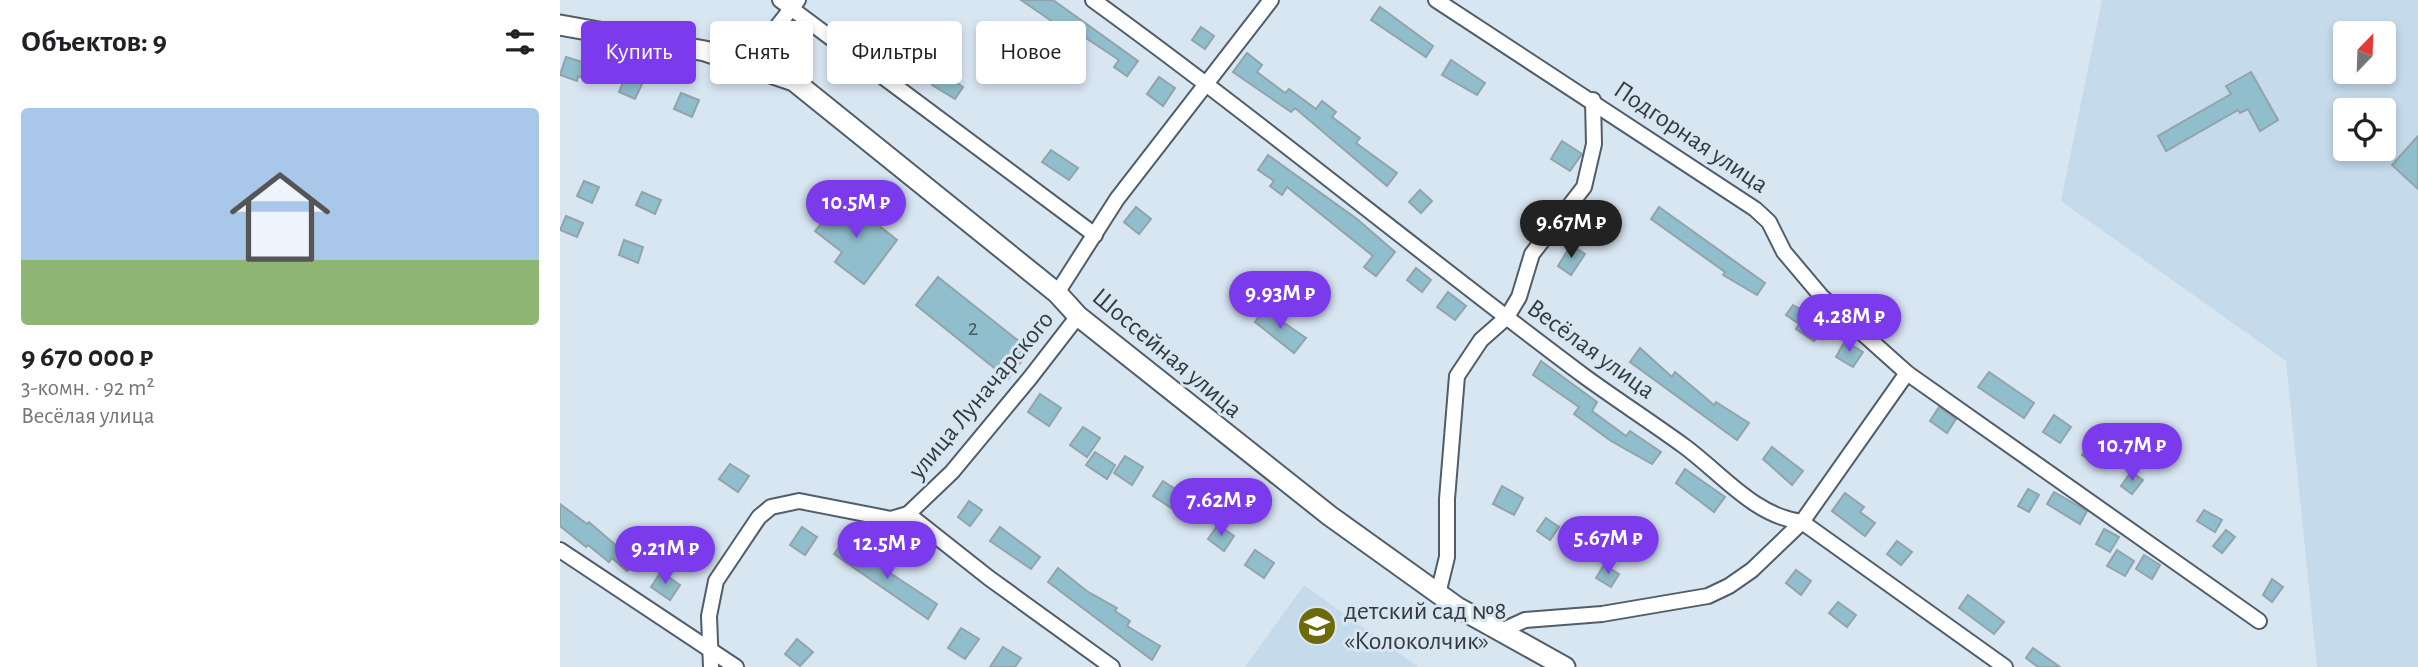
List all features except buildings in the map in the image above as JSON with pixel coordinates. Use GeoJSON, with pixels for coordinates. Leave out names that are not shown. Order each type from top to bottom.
{"type":"FeatureCollection","features":[{"type":"Feature","properties":{"kind":"main road","name":"Шоссейная улица"},"geometry":{"type":"LineString","coordinates":[[560,25],[710,53]]}},
{"type":"Feature","properties":{"kind":"main road","name":"Шоссейная улица"},"geometry":{"type":"LineString","coordinates":[[798,84],[1057,293],[1078,316],[1237,445],[1438,594],[1565,667]]}},
{"type":"Feature","properties":{"kind":"street","name":"Весёлая улица"},"geometry":{"type":"LineString","coordinates":[[1093,0],[1209,84],[1507,317],[1685,447],[1760,508],[1786,520],[1802,522],[2005,667]]}},
{"type":"Feature","properties":{"kind":"street"},"geometry":{"type":"LineString","coordinates":[[1057,293],[1117,199],[1209,84],[1271,0]]}},
{"type":"Feature","properties":{"kind":"street","name":"Подгорная улица"},"geometry":{"type":"LineString","coordinates":[[1436,0],[1593,100],[1652,143],[1755,209],[1769,222],[1784,252],[1822,297],[1907,373],[2259,621]]}},
{"type":"Feature","properties":{"kind":"street"},"geometry":{"type":"LineString","coordinates":[[778,21],[790,3],[1095,235]]}},
{"type":"Feature","properties":{"kind":"street"},"geometry":{"type":"LineString","coordinates":[[1438,594],[1447,557],[1447,499],[1457,376],[1480,340],[1507,317],[1519,297],[1532,254],[1584,187],[1594,144],[1593,100]]}},
{"type":"Feature","properties":{"kind":"street","name":"улица Луначарского"},"geometry":{"type":"LineString","coordinates":[[711,667],[709,616],[716,581],[759,517],[771,507],[799,501],[891,519],[908,514],[952,472],[1078,316]]}},
{"type":"Feature","properties":{"kind":"street"},"geometry":{"type":"LineString","coordinates":[[1501,631],[1525,620],[1602,614],[1708,596],[1729,586],[1752,570],[1802,522],[1907,373]]}},
{"type":"Feature","properties":{"kind":"street"},"geometry":{"type":"LineString","coordinates":[[908,514],[989,578],[1112,667]]}},
{"type":"Feature","properties":{"kind":"street"},"geometry":{"type":"LineString","coordinates":[[560,550],[736,667]]}},
{"type":"Feature","properties":{"kind":"shaded area"},"geometry":{"type":"Polygon","coordinates":[[[2102,0],[2418,0],[2418,667],[2317,667],[2286,361],[2061,201],[2102,0]]]}},
{"type":"Feature","properties":{"kind":"shaded area","name":"детский сад №8 «Колоколчик»"},"geometry":{"type":"Polygon","coordinates":[[[1304,585],[1418,667],[1245,667],[1304,585]]]}},
{"type":"Feature","properties":{"kind":"place","name":"детский сад №8 «Колоколчик»"},"geometry":{"type":"Point","coordinates":[1317,626]}}]}
